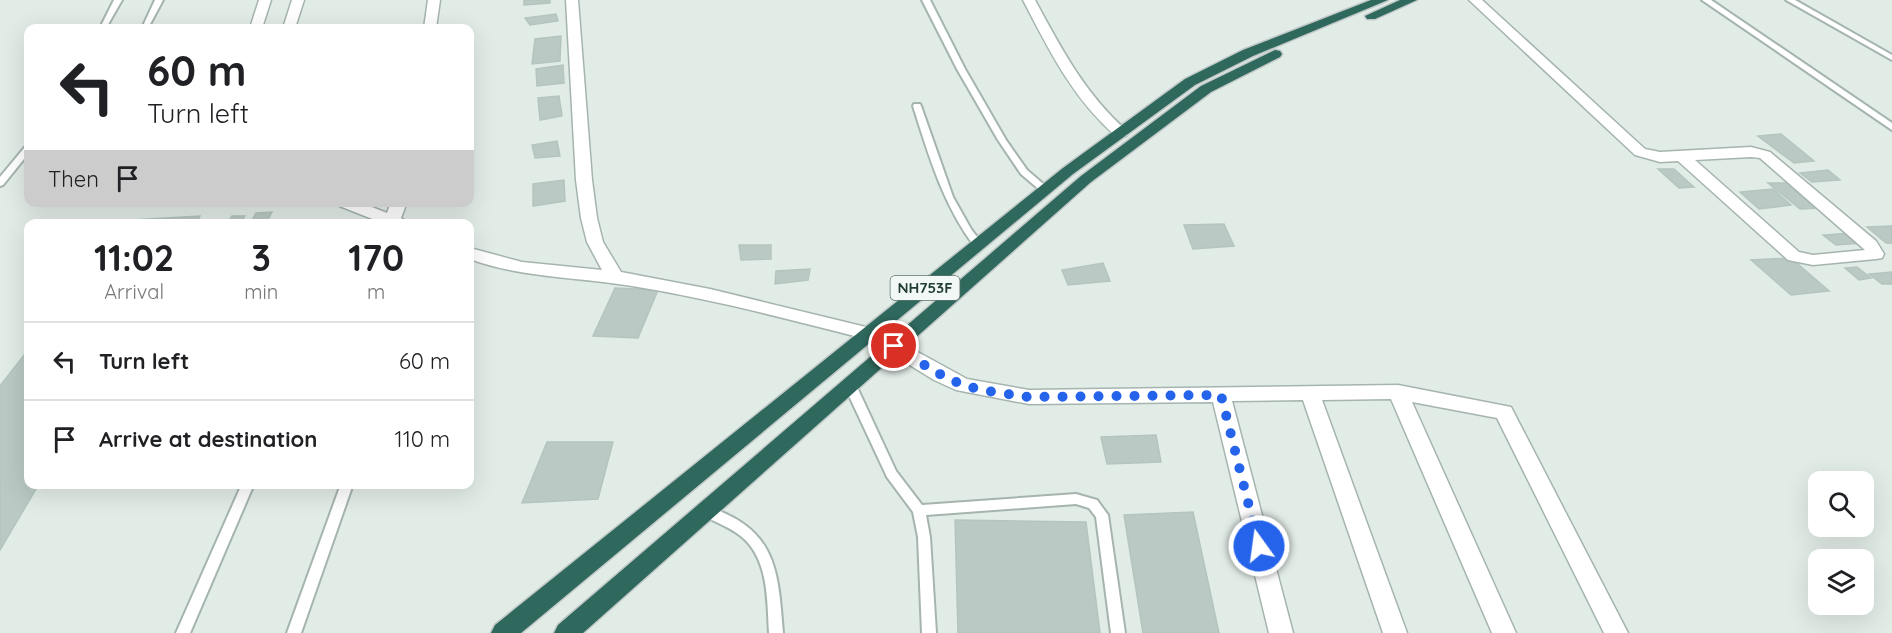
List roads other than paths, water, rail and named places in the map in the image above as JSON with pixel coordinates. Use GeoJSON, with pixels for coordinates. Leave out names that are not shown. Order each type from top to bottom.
{"type":"FeatureCollection","features":[{"type":"Feature","properties":{"kind":"highway","name":"NH753F"},"geometry":{"type":"LineString","coordinates":[[504,633],[1045,190],[1191,82],[1248,53],[1382,0]]}},
{"type":"Feature","properties":{"kind":"highway","name":"NH753F"},"geometry":{"type":"LineString","coordinates":[[566,633],[1086,179],[1206,89],[1261,60],[1411,0]]}},
{"type":"Feature","properties":{"kind":"street"},"geometry":{"type":"LineString","coordinates":[[257,24],[265,0]]}},
{"type":"Feature","properties":{"kind":"street"},"geometry":{"type":"LineString","coordinates":[[289,24],[298,0]]}},
{"type":"Feature","properties":{"kind":"street"},"geometry":{"type":"LineString","coordinates":[[431,24],[434,0]]}},
{"type":"Feature","properties":{"kind":"street"},"geometry":{"type":"LineString","coordinates":[[572,0],[584,180],[589,218],[595,242],[615,277]]}},
{"type":"Feature","properties":{"kind":"street"},"geometry":{"type":"LineString","coordinates":[[1029,0],[1084,96],[1102,118],[1121,133]]}},
{"type":"Feature","properties":{"kind":"street"},"geometry":{"type":"LineString","coordinates":[[1475,0],[1640,152],[1654,157],[1751,152],[1765,155],[1870,245],[1876,254],[1813,260],[1794,256],[1682,156]]}},
{"type":"Feature","properties":{"kind":"street"},"geometry":{"type":"LineString","coordinates":[[357,207],[391,219]]}},
{"type":"Feature","properties":{"kind":"street"},"geometry":{"type":"LineString","coordinates":[[474,255],[502,263],[615,277],[761,307],[870,334]]}},
{"type":"Feature","properties":{"kind":"street"},"geometry":{"type":"LineString","coordinates":[[894,346],[941,375],[963,385],[1029,397],[1398,392],[1504,412],[1616,633]]}},
{"type":"Feature","properties":{"kind":"street"},"geometry":{"type":"LineString","coordinates":[[1398,392],[1504,633]]}},
{"type":"Feature","properties":{"kind":"street"},"geometry":{"type":"LineString","coordinates":[[1310,394],[1395,633]]}},
{"type":"Feature","properties":{"kind":"street"},"geometry":{"type":"LineString","coordinates":[[1221,395],[1281,633]]}},
{"type":"Feature","properties":{"kind":"lane"},"geometry":{"type":"LineString","coordinates":[[105,24],[118,0]]}},
{"type":"Feature","properties":{"kind":"lane"},"geometry":{"type":"LineString","coordinates":[[147,24],[159,0]]}},
{"type":"Feature","properties":{"kind":"lane"},"geometry":{"type":"LineString","coordinates":[[926,0],[961,69],[1002,140],[1024,172],[1045,190]]}},
{"type":"Feature","properties":{"kind":"lane"},"geometry":{"type":"LineString","coordinates":[[1706,0],[1892,127]]}},
{"type":"Feature","properties":{"kind":"lane"},"geometry":{"type":"LineString","coordinates":[[1790,0],[1892,58]]}},
{"type":"Feature","properties":{"kind":"lane"},"geometry":{"type":"LineString","coordinates":[[917,106],[949,199],[966,231],[978,245]]}},
{"type":"Feature","properties":{"kind":"lane"},"geometry":{"type":"LineString","coordinates":[[0,183],[24,155]]}},
{"type":"Feature","properties":{"kind":"lane"},"geometry":{"type":"LineString","coordinates":[[850,385],[891,474],[919,510],[924,537],[928,633]]}},
{"type":"Feature","properties":{"kind":"lane"},"geometry":{"type":"LineString","coordinates":[[183,633],[246,489]]}},
{"type":"Feature","properties":{"kind":"lane"},"geometry":{"type":"LineString","coordinates":[[294,633],[345,489]]}},
{"type":"Feature","properties":{"kind":"lane"},"geometry":{"type":"LineString","coordinates":[[919,510],[1076,499],[1093,504],[1102,515],[1118,633]]}},
{"type":"Feature","properties":{"kind":"lane"},"geometry":{"type":"LineString","coordinates":[[706,511],[749,535],[763,552],[771,580],[776,633]]}}]}
